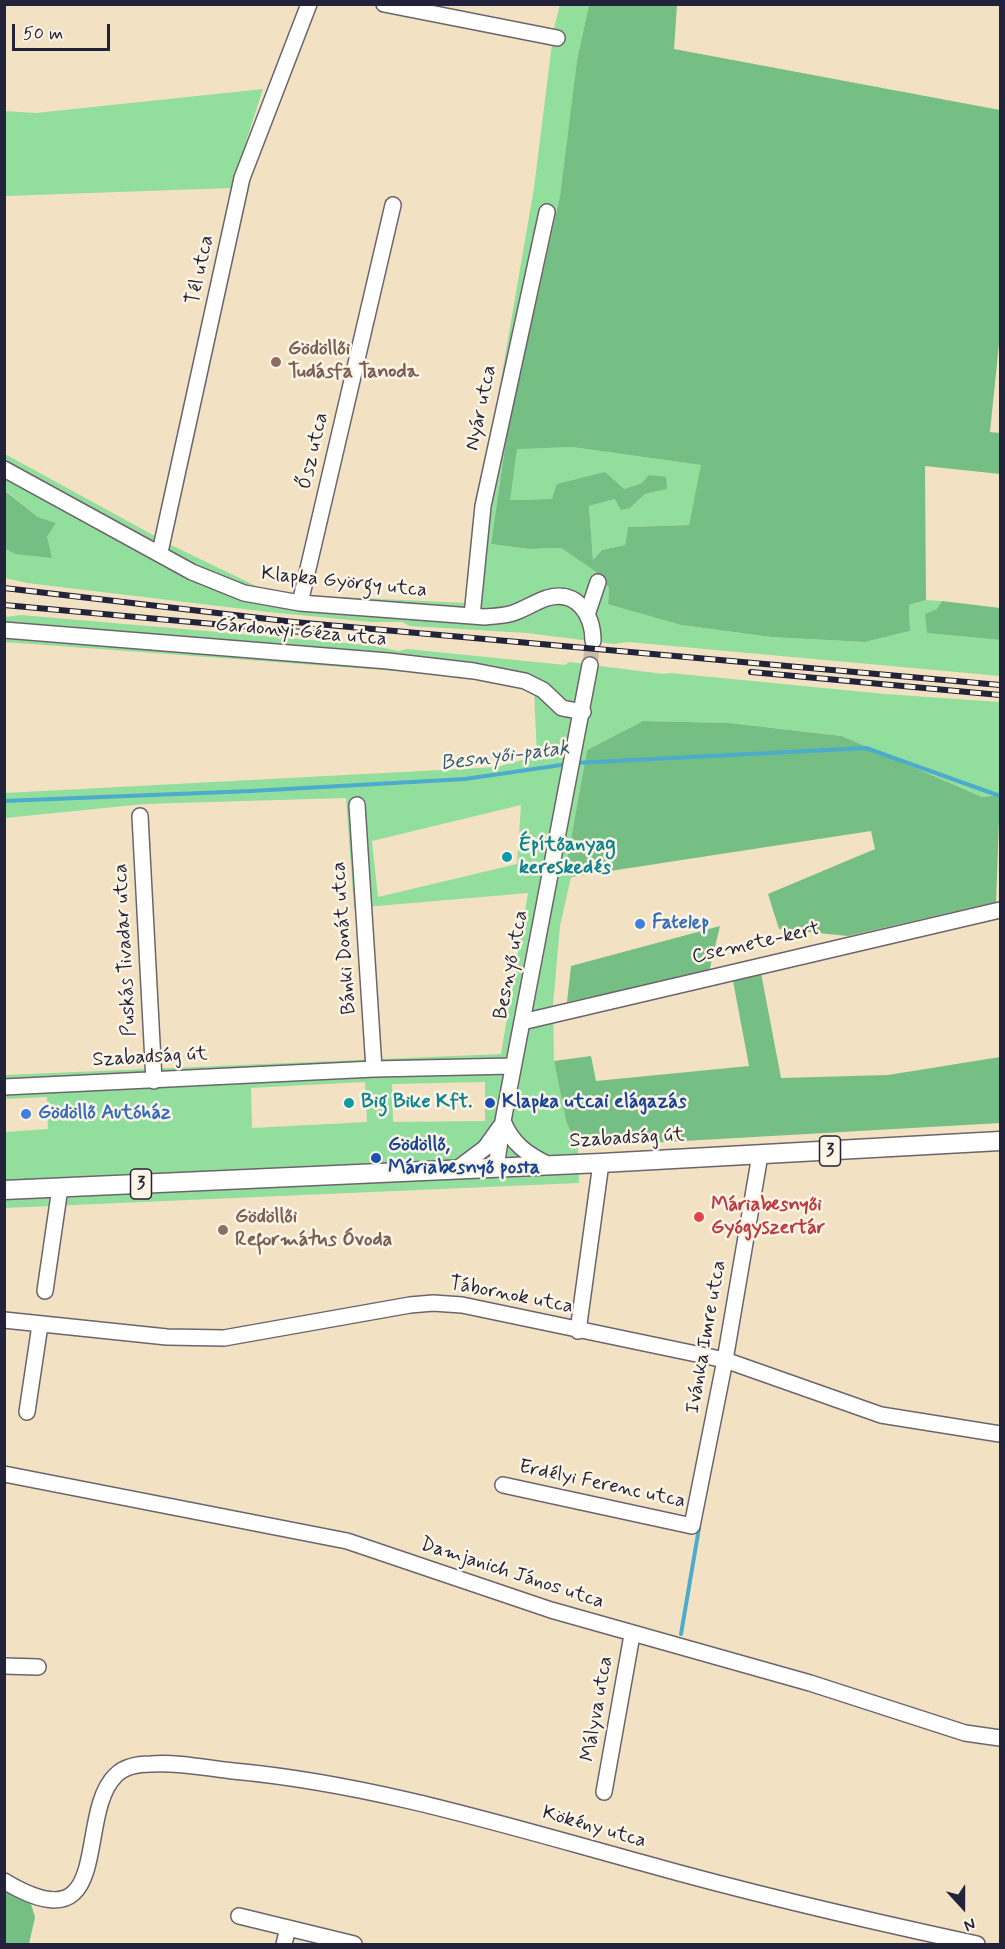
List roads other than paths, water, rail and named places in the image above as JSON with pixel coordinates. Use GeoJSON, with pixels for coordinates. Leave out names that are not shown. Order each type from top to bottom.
{"type":"FeatureCollection","features":[{"type":"Feature","properties":{"kind":"main road","name":"Szabadság út"},"geometry":{"type":"LineString","coordinates":[[4,1190],[601,1163],[1000,1141]]}},
{"type":"Feature","properties":{"kind":"street","name":"Tél utca"},"geometry":{"type":"LineString","coordinates":[[159,552],[242,178],[309,4]]}},
{"type":"Feature","properties":{"kind":"street"},"geometry":{"type":"LineString","coordinates":[[384,4],[557,39]]}},
{"type":"Feature","properties":{"kind":"street","name":"Ősz utca"},"geometry":{"type":"LineString","coordinates":[[300,603],[393,205]]}},
{"type":"Feature","properties":{"kind":"street","name":"Nyár utca"},"geometry":{"type":"LineString","coordinates":[[472,616],[483,507],[547,212]]}},
{"type":"Feature","properties":{"kind":"street","name":"Klapka György utca"},"geometry":{"type":"LineString","coordinates":[[4,469],[219,585],[271,599],[472,616],[506,615],[549,597],[560,597],[579,603],[588,612]]}},
{"type":"Feature","properties":{"kind":"street"},"geometry":{"type":"LineString","coordinates":[[593,641],[593,626],[588,612],[598,582]]}},
{"type":"Feature","properties":{"kind":"street","name":"Gárdonyi Géza utca"},"geometry":{"type":"LineString","coordinates":[[4,630],[388,661],[474,671],[525,681],[543,690],[562,708],[583,712]]}},
{"type":"Feature","properties":{"kind":"street","name":"Besnyő utca"},"geometry":{"type":"LineString","coordinates":[[496,1167],[513,1066],[583,712],[590,665]]}},
{"type":"Feature","properties":{"kind":"street","name":"Bánki Donát utca"},"geometry":{"type":"LineString","coordinates":[[357,805],[374,1069]]}},
{"type":"Feature","properties":{"kind":"street","name":"Puskás Tivadar utca"},"geometry":{"type":"LineString","coordinates":[[140,816],[154,1081]]}},
{"type":"Feature","properties":{"kind":"street","name":"Csemete-kert"},"geometry":{"type":"LineString","coordinates":[[522,1022],[1000,910]]}},
{"type":"Feature","properties":{"kind":"street","name":"Szabadság út"},"geometry":{"type":"LineString","coordinates":[[4,1087],[374,1069],[513,1066]]}},
{"type":"Feature","properties":{"kind":"street"},"geometry":{"type":"LineString","coordinates":[[457,1169],[484,1148],[503,1121],[512,1140],[520,1148],[549,1165]]}},
{"type":"Feature","properties":{"kind":"street","name":"Ivánka Imre utca"},"geometry":{"type":"LineString","coordinates":[[692,1526],[725,1360],[760,1155]]}},
{"type":"Feature","properties":{"kind":"street"},"geometry":{"type":"LineString","coordinates":[[578,1331],[601,1163]]}},
{"type":"Feature","properties":{"kind":"street"},"geometry":{"type":"LineString","coordinates":[[45,1291],[60,1188]]}},
{"type":"Feature","properties":{"kind":"street","name":"Tábornok utca"},"geometry":{"type":"LineString","coordinates":[[4,1320],[166,1337],[224,1338],[434,1303],[462,1305],[725,1360],[881,1415],[1000,1434]]}},
{"type":"Feature","properties":{"kind":"street"},"geometry":{"type":"LineString","coordinates":[[27,1412],[40,1325]]}},
{"type":"Feature","properties":{"kind":"street","name":"Damjanich János utca"},"geometry":{"type":"LineString","coordinates":[[4,1474],[347,1541],[632,1635],[810,1683],[965,1733],[1000,1738]]}},
{"type":"Feature","properties":{"kind":"street","name":"Erdélyi Ferenc utca"},"geometry":{"type":"LineString","coordinates":[[503,1485],[692,1526]]}},
{"type":"Feature","properties":{"kind":"street","name":"Mályva utca"},"geometry":{"type":"LineString","coordinates":[[604,1792],[632,1635]]}},
{"type":"Feature","properties":{"kind":"street"},"geometry":{"type":"LineString","coordinates":[[4,1666],[38,1667]]}},
{"type":"Feature","properties":{"kind":"street","name":"Kökény utca"},"geometry":{"type":"LineString","coordinates":[[4,1881],[37,1897],[60,1899],[72,1895],[85,1879],[103,1797],[117,1774],[128,1768],[149,1764],[196,1767],[316,1780],[399,1797],[830,1912],[977,1944]]}},
{"type":"Feature","properties":{"kind":"street"},"geometry":{"type":"LineString","coordinates":[[239,1916],[354,1944]]}},
{"type":"Feature","properties":{"kind":"street"},"geometry":{"type":"LineString","coordinates":[[284,1944],[288,1928]]}},
{"type":"Feature","properties":{"kind":"waterway","name":"Besnyői-patak"},"geometry":{"type":"LineString","coordinates":[[575,763],[866,748],[1000,796]]}},
{"type":"Feature","properties":{"kind":"waterway","name":"Besnyői-patak"},"geometry":{"type":"LineString","coordinates":[[4,801],[465,779],[568,764]]}},
{"type":"Feature","properties":{"kind":"waterway"},"geometry":{"type":"LineString","coordinates":[[681,1634],[699,1528]]}},
{"type":"Feature","properties":{"kind":"tunnel"},"geometry":{"type":"LineString","coordinates":[[590,665],[593,641]]}},
{"type":"Feature","properties":{"kind":"railway"},"geometry":{"type":"LineString","coordinates":[[4,588],[294,622],[1000,685]]}},
{"type":"Feature","properties":{"kind":"railway"},"geometry":{"type":"LineString","coordinates":[[4,605],[324,634]]}},
{"type":"Feature","properties":{"kind":"railway"},"geometry":{"type":"LineString","coordinates":[[751,672],[1000,695]]}},
{"type":"Feature","properties":{"kind":"place","name":"Gödöllői Tudásfa Tanoda"},"geometry":{"type":"Point","coordinates":[276,362]}},
{"type":"Feature","properties":{"kind":"place","name":"Építőanyag kereskedés"},"geometry":{"type":"Point","coordinates":[507,857]}},
{"type":"Feature","properties":{"kind":"place","name":"Fatelep"},"geometry":{"type":"Point","coordinates":[640,924]}},
{"type":"Feature","properties":{"kind":"place","name":"Big Bike Kft."},"geometry":{"type":"Point","coordinates":[349,1103]}},
{"type":"Feature","properties":{"kind":"place","name":"Klapka utcai elágazás"},"geometry":{"type":"Point","coordinates":[490,1103]}},
{"type":"Feature","properties":{"kind":"place","name":"Gödöllő Autóház"},"geometry":{"type":"Point","coordinates":[26,1114]}},
{"type":"Feature","properties":{"kind":"place","name":"Gödöllő, Máriabesnyő posta"},"geometry":{"type":"Point","coordinates":[376,1158]}},
{"type":"Feature","properties":{"kind":"place","name":"Máriabesnyői Gyógyszertár"},"geometry":{"type":"Point","coordinates":[699,1217]}},
{"type":"Feature","properties":{"kind":"place","name":"Gödöllői Református Óvoda"},"geometry":{"type":"Point","coordinates":[223,1230]}}]}
